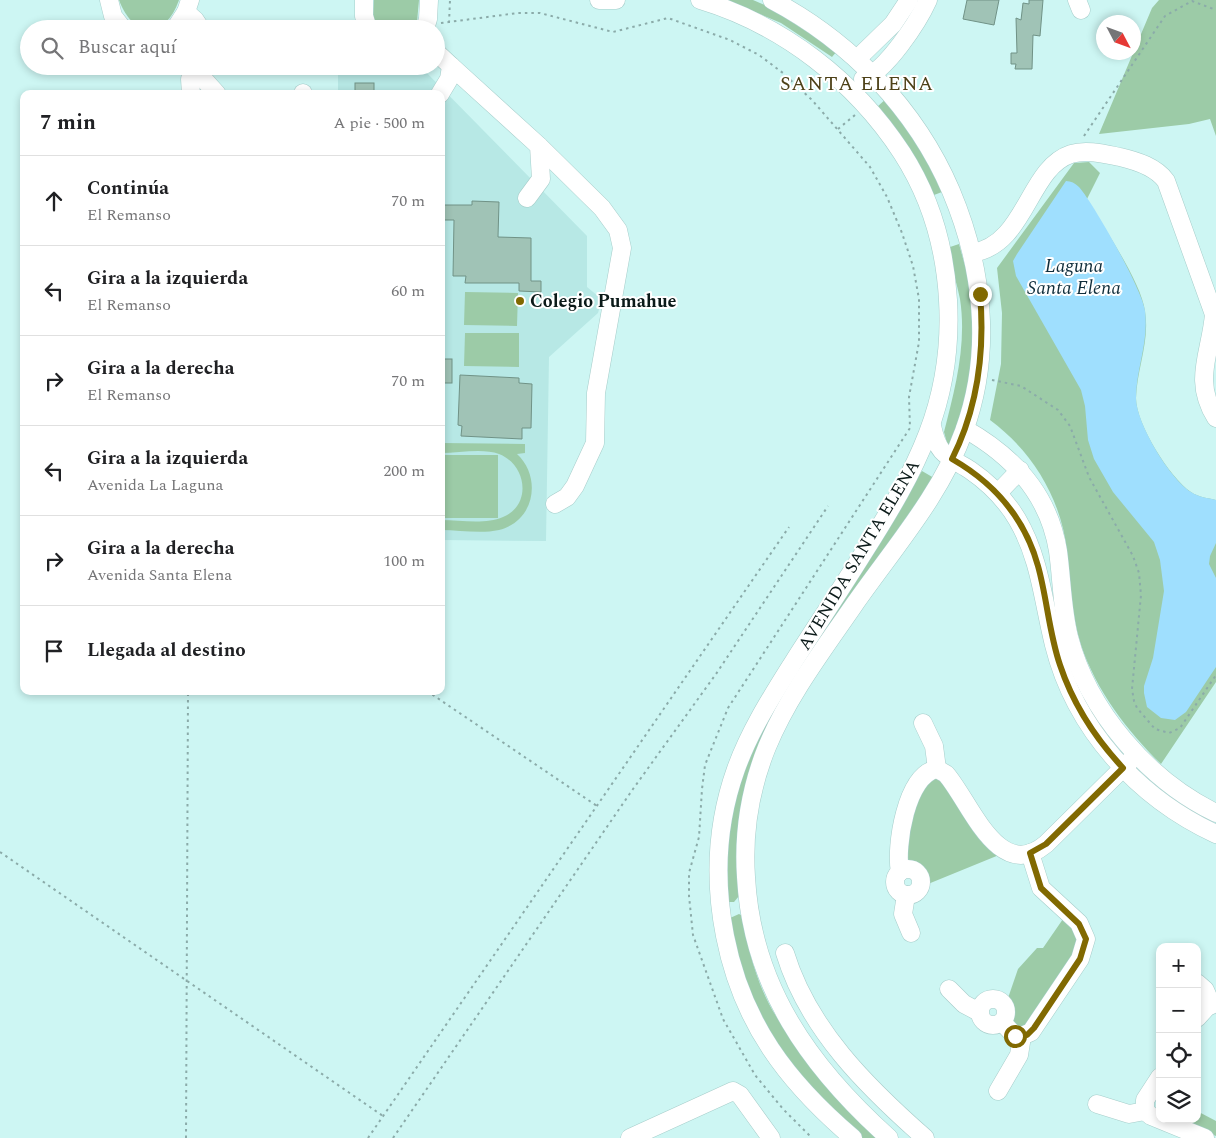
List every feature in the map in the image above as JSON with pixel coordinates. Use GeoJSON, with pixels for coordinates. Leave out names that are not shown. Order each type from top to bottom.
{"type":"FeatureCollection","features":[{"type":"Feature","properties":{"kind":"street"},"geometry":{"type":"LineString","coordinates":[[109,0],[113,16],[116,20]]}},
{"type":"Feature","properties":{"kind":"street"},"geometry":{"type":"LineString","coordinates":[[364,0],[365,20]]}},
{"type":"Feature","properties":{"kind":"street"},"geometry":{"type":"LineString","coordinates":[[427,20],[429,0]]}},
{"type":"Feature","properties":{"kind":"street"},"geometry":{"type":"LineString","coordinates":[[599,0],[616,0]]}},
{"type":"Feature","properties":{"kind":"street","name":"AVENIDA SANTA ELENA"},"geometry":{"type":"LineString","coordinates":[[700,0],[733,12],[773,32],[834,74],[867,106],[886,130],[915,175],[931,210],[939,234],[947,289],[948,327],[944,373],[932,426],[917,462],[900,495],[768,702],[744,748],[728,792],[721,833],[718,876],[721,909],[735,978],[762,1036],[798,1086],[853,1138]]}},
{"type":"Feature","properties":{"kind":"street","name":"AVENIDA SANTA ELENA"},"geometry":{"type":"LineString","coordinates":[[772,0],[822,30],[857,60],[902,108],[939,165],[956,203],[972,252],[980,294],[982,343],[977,385],[965,429],[952,459],[937,488],[809,671],[774,732],[754,784],[748,813],[745,856],[747,904],[763,968],[784,1013],[812,1056],[852,1102],[890,1138]]}},
{"type":"Feature","properties":{"kind":"street"},"geometry":{"type":"LineString","coordinates":[[857,60],[899,18],[909,0]]}},
{"type":"Feature","properties":{"kind":"street"},"geometry":{"type":"LineString","coordinates":[[834,74],[856,80],[872,75],[907,36],[928,0]]}},
{"type":"Feature","properties":{"kind":"street"},"geometry":{"type":"LineString","coordinates":[[180,20],[188,6]]}},
{"type":"Feature","properties":{"kind":"street"},"geometry":{"type":"LineString","coordinates":[[188,6],[195,20]]}},
{"type":"Feature","properties":{"kind":"street"},"geometry":{"type":"LineString","coordinates":[[445,60],[539,146],[602,208],[618,230],[622,248],[596,393],[595,444],[575,486],[567,497],[555,504]]}},
{"type":"Feature","properties":{"kind":"street"},"geometry":{"type":"LineString","coordinates":[[443,90],[449,80],[451,66]]}},
{"type":"Feature","properties":{"kind":"street"},"geometry":{"type":"LineString","coordinates":[[200,75],[213,90]]}},
{"type":"Feature","properties":{"kind":"street"},"geometry":{"type":"LineString","coordinates":[[182,90],[194,76]]}},
{"type":"Feature","properties":{"kind":"street"},"geometry":{"type":"LineString","coordinates":[[527,198],[541,179],[539,146]]}},
{"type":"Feature","properties":{"kind":"street"},"geometry":{"type":"LineString","coordinates":[[972,252],[992,246],[1007,233],[1049,170],[1061,159],[1073,153],[1097,153],[1123,158],[1154,169],[1163,177],[1172,193],[1215,317],[1205,358],[1204,385],[1208,402],[1216,418]]}},
{"type":"Feature","properties":{"kind":"street"},"geometry":{"type":"LineString","coordinates":[[931,210],[942,203],[956,203]]}},
{"type":"Feature","properties":{"kind":"street"},"geometry":{"type":"LineString","coordinates":[[939,234],[952,237],[966,231]]}},
{"type":"Feature","properties":{"kind":"street"},"geometry":{"type":"LineString","coordinates":[[932,426],[939,447],[952,459],[980,477],[998,494],[1016,517],[1034,552],[1054,646],[1066,681],[1091,728],[1123,768],[1159,800],[1210,831],[1216,812],[1173,787],[1138,754],[1103,711],[1080,668],[1066,625],[1054,531],[1040,499],[1020,470],[997,449],[965,429]]}},
{"type":"Feature","properties":{"kind":"street"},"geometry":{"type":"LineString","coordinates":[[998,494],[1020,470]]}},
{"type":"Feature","properties":{"kind":"street"},"geometry":{"type":"LineString","coordinates":[[923,724],[934,746],[937,769],[949,777],[992,840],[1008,851],[1030,853],[1046,844],[1138,754]]}},
{"type":"Feature","properties":{"kind":"street"},"geometry":{"type":"LineString","coordinates":[[911,933],[904,914],[906,895],[914,894],[920,889],[921,877],[912,869],[900,872],[898,848],[903,820],[920,780],[927,772],[937,769]]}},
{"type":"Feature","properties":{"kind":"street"},"geometry":{"type":"LineString","coordinates":[[998,1091],[1018,1055],[1022,1036],[1034,1028],[1080,959],[1086,939],[1079,924],[1041,888],[1030,853]]}},
{"type":"Feature","properties":{"kind":"street"},"geometry":{"type":"LineString","coordinates":[[721,909],[732,912],[747,904]]}},
{"type":"Feature","properties":{"kind":"street"},"geometry":{"type":"LineString","coordinates":[[785,953],[797,988],[835,1046],[869,1084],[925,1138]]}},
{"type":"Feature","properties":{"kind":"street"},"geometry":{"type":"LineString","coordinates":[[1201,987],[1214,1003],[1201,1014]]}},
{"type":"Feature","properties":{"kind":"street"},"geometry":{"type":"LineString","coordinates":[[949,989],[964,1004],[979,1012],[984,1002],[996,999],[1003,1003],[1006,1011],[1002,1022],[1012,1034],[1022,1036]]}},
{"type":"Feature","properties":{"kind":"street"},"geometry":{"type":"LineString","coordinates":[[1145,1111],[1145,1100],[1159,1078]]}},
{"type":"Feature","properties":{"kind":"street"},"geometry":{"type":"LineString","coordinates":[[852,1102],[869,1084]]}},
{"type":"Feature","properties":{"kind":"street"},"geometry":{"type":"LineString","coordinates":[[630,1138],[733,1091],[740,1095],[771,1138]]}},
{"type":"Feature","properties":{"kind":"street"},"geometry":{"type":"LineString","coordinates":[[1097,1104],[1129,1114],[1145,1111]]}},
{"type":"Feature","properties":{"kind":"street"},"geometry":{"type":"LineString","coordinates":[[1145,1111],[1151,1116],[1205,1138]]}},
{"type":"Feature","properties":{"kind":"path"},"geometry":{"type":"LineString","coordinates":[[449,23],[450,0]]}},
{"type":"Feature","properties":{"kind":"path"},"geometry":{"type":"LineString","coordinates":[[1073,153],[1165,16],[1192,1],[1216,10]]}},
{"type":"Feature","properties":{"kind":"path"},"geometry":{"type":"LineString","coordinates":[[445,24],[504,15],[540,13],[613,32],[661,19],[672,19],[716,33],[759,55],[798,86],[870,167],[887,197],[913,266],[919,299],[919,342],[909,397],[910,428],[738,689],[720,722],[705,765],[699,837],[688,885],[695,944],[716,1004],[730,1035],[746,1062],[768,1092],[812,1138]]}},
{"type":"Feature","properties":{"kind":"path"},"geometry":{"type":"LineString","coordinates":[[838,129],[857,112]]}},
{"type":"Feature","properties":{"kind":"path"},"geometry":{"type":"LineString","coordinates":[[992,380],[1021,386],[1058,410],[1066,419],[1089,477],[1133,556],[1139,573],[1141,595],[1132,689],[1137,708],[1155,729],[1161,732],[1175,732],[1180,728],[1216,675]]}},
{"type":"Feature","properties":{"kind":"path"},"geometry":{"type":"LineString","coordinates":[[394,1138],[633,789],[716,674],[828,506]]}},
{"type":"Feature","properties":{"kind":"path"},"geometry":{"type":"LineString","coordinates":[[368,1138],[789,527]]}},
{"type":"Feature","properties":{"kind":"path"},"geometry":{"type":"LineString","coordinates":[[186,1138],[188,695]]}},
{"type":"Feature","properties":{"kind":"path"},"geometry":{"type":"LineString","coordinates":[[433,695],[597,806]]}},
{"type":"Feature","properties":{"kind":"path"},"geometry":{"type":"LineString","coordinates":[[0,852],[384,1116]]}},
{"type":"Feature","properties":{"kind":"shaded area","name":"Colegio Pumahue"},"geometry":{"type":"Polygon","coordinates":[[[338,75],[429,75],[444,90],[338,90],[338,75]]]}},
{"type":"Feature","properties":{"kind":"shaded area","name":"Colegio Pumahue"},"geometry":{"type":"Polygon","coordinates":[[[445,91],[587,236],[587,287],[598,296],[600,306],[598,313],[549,357],[546,541],[445,540],[445,91]]]}},
{"type":"Feature","properties":{"kind":"green space"},"geometry":{"type":"Polygon","coordinates":[[[119,0],[179,0],[168,20],[130,20],[119,0]]]}},
{"type":"Feature","properties":{"kind":"green space"},"geometry":{"type":"Polygon","coordinates":[[[374,0],[419,0],[417,20],[374,20],[374,0]]]}},
{"type":"Feature","properties":{"kind":"green space"},"geometry":{"type":"Polygon","coordinates":[[[727,0],[753,0],[767,6],[837,51],[832,57],[781,23],[727,0]]]}},
{"type":"Feature","properties":{"kind":"green space"},"geometry":{"type":"Polygon","coordinates":[[[1159,0],[1216,0],[1216,136],[1210,119],[1189,124],[1099,134],[1130,60],[1141,60],[1141,34],[1152,8],[1159,0]]]}},
{"type":"Feature","properties":{"kind":"green space"},"geometry":{"type":"Polygon","coordinates":[[[887,98],[916,137],[942,192],[934,195],[877,107],[887,98]]]}},
{"type":"Feature","properties":{"kind":"green space"},"geometry":{"type":"Polygon","coordinates":[[[1089,162],[1100,173],[1087,199],[1129,270],[1142,299],[1145,311],[1145,344],[1136,398],[1142,422],[1164,463],[1183,485],[1197,495],[1216,500],[1216,682],[1161,764],[1136,738],[1114,709],[1087,662],[1075,622],[1064,531],[1051,494],[1042,477],[1019,446],[990,420],[1001,364],[1002,313],[997,268],[1074,163],[1089,162]]]}},
{"type":"Feature","properties":{"kind":"green space"},"geometry":{"type":"Polygon","coordinates":[[[959,244],[974,298],[971,379],[950,447],[944,432],[959,366],[962,316],[960,299],[949,254],[950,247],[959,244]]]}},
{"type":"Feature","properties":{"kind":"green space"},"geometry":{"type":"Polygon","coordinates":[[[465,292],[518,293],[517,326],[464,325],[465,292]]]}},
{"type":"Feature","properties":{"kind":"green space"},"geometry":{"type":"Polygon","coordinates":[[[465,333],[519,333],[519,367],[464,366],[465,333]]]}},
{"type":"Feature","properties":{"kind":"green space"},"geometry":{"type":"Polygon","coordinates":[[[445,443],[525,444],[525,453],[517,454],[525,463],[530,474],[532,486],[527,508],[521,518],[499,530],[477,532],[445,530],[445,520],[488,521],[503,517],[519,504],[522,495],[522,485],[516,467],[499,454],[478,451],[445,453],[445,443]]]}},
{"type":"Feature","properties":{"kind":"green space"},"geometry":{"type":"Polygon","coordinates":[[[445,455],[498,455],[498,518],[445,518],[445,455]]]}},
{"type":"Feature","properties":{"kind":"green space"},"geometry":{"type":"Polygon","coordinates":[[[922,471],[934,478],[834,620],[777,713],[739,884],[739,896],[734,902],[728,902],[725,894],[729,827],[742,770],[764,723],[922,471]]]}},
{"type":"Feature","properties":{"kind":"green space"},"geometry":{"type":"Polygon","coordinates":[[[934,778],[941,779],[980,840],[999,855],[928,884],[919,868],[904,861],[902,850],[918,797],[926,782],[934,778]]]}},
{"type":"Feature","properties":{"kind":"green space"},"geometry":{"type":"Polygon","coordinates":[[[741,915],[755,970],[772,1010],[803,1051],[879,1138],[862,1138],[805,1084],[758,1014],[735,952],[730,918],[741,915]]]}},
{"type":"Feature","properties":{"kind":"green space"},"geometry":{"type":"Polygon","coordinates":[[[1063,919],[1076,929],[1080,946],[1022,1033],[1009,1018],[1010,1007],[1007,1001],[1018,969],[1037,948],[1043,948],[1063,919]]]}},
{"type":"Feature","properties":{"kind":"green space"},"geometry":{"type":"Polygon","coordinates":[[[1201,1113],[1216,1121],[1216,1136],[1182,1123],[1201,1123],[1201,1113]]]}},
{"type":"Feature","properties":{"kind":"water","name":"Laguna Santa Elena"},"geometry":{"type":"Polygon","coordinates":[[[1066,181],[1073,182],[1086,196],[1117,248],[1142,301],[1146,322],[1136,398],[1148,435],[1164,463],[1183,485],[1197,495],[1216,500],[1216,543],[1210,556],[1209,564],[1216,578],[1216,667],[1186,712],[1175,720],[1161,718],[1147,707],[1144,693],[1144,686],[1153,658],[1164,591],[1160,560],[1154,542],[1113,492],[1094,459],[1088,440],[1085,406],[1081,390],[1016,276],[1013,261],[1066,181]]]}},
{"type":"Feature","properties":{"kind":"building"},"geometry":{"type":"Polygon","coordinates":[[[967,0],[999,0],[994,25],[963,19],[967,0]]]}},
{"type":"Feature","properties":{"kind":"building"},"geometry":{"type":"Polygon","coordinates":[[[1029,0],[1043,0],[1040,36],[1033,35],[1032,69],[1015,69],[1016,64],[1011,64],[1011,53],[1017,53],[1016,18],[1021,20],[1023,3],[1029,4],[1029,0]]]}},
{"type":"Feature","properties":{"kind":"building"},"geometry":{"type":"Polygon","coordinates":[[[355,83],[374,83],[374,90],[355,90],[355,83]]]}},
{"type":"Feature","properties":{"kind":"building"},"geometry":{"type":"Polygon","coordinates":[[[472,201],[499,202],[498,237],[531,238],[531,281],[541,281],[541,292],[519,291],[519,283],[465,283],[466,276],[453,276],[454,220],[445,220],[445,205],[472,205],[472,201]]]}},
{"type":"Feature","properties":{"kind":"building"},"geometry":{"type":"Polygon","coordinates":[[[445,359],[452,359],[452,383],[445,383],[445,359]]]}},
{"type":"Feature","properties":{"kind":"building"},"geometry":{"type":"Polygon","coordinates":[[[460,375],[519,378],[519,383],[532,384],[531,428],[522,428],[522,439],[461,436],[462,426],[458,425],[460,375]]]}},
{"type":"Feature","properties":{"kind":"place","name":"Colegio Pumahue"},"geometry":{"type":"Point","coordinates":[520,301]}},
{"type":"Feature","properties":{"kind":"district","name":"SANTA ELENA"},"geometry":{"type":"Point","coordinates":[857,84]}},
{"type":"Feature","properties":{"kind":"route"},"geometry":{"type":"LineString","coordinates":[[980,294],[982,343],[977,385],[965,429],[952,459],[972,471],[989,485],[1007,504],[1016,517],[1029,541],[1038,565],[1054,646],[1066,681],[1098,739],[1123,768],[1046,844],[1030,853],[1041,888],[1055,904],[1083,928],[1086,944],[1080,959],[1031,1032],[1027,1035],[1015,1036]]}}]}
